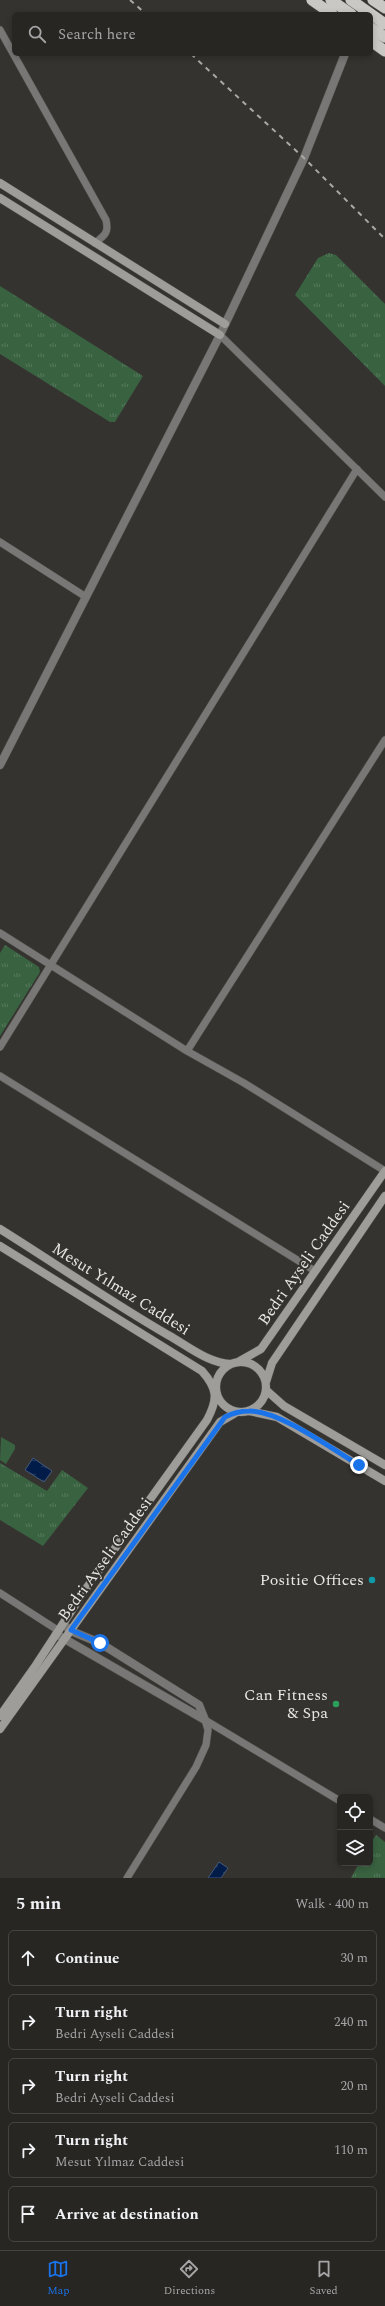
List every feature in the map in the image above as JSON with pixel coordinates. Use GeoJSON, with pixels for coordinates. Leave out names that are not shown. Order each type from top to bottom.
{"type":"FeatureCollection","features":[{"type":"Feature","properties":{"kind":"highway"},"geometry":{"type":"LineString","coordinates":[[312,0],[329,12]]}},
{"type":"Feature","properties":{"kind":"highway"},"geometry":{"type":"LineString","coordinates":[[331,0],[348,12]]}},
{"type":"Feature","properties":{"kind":"highway"},"geometry":{"type":"LineString","coordinates":[[351,0],[368,12]]}},
{"type":"Feature","properties":{"kind":"highway"},"geometry":{"type":"LineString","coordinates":[[373,0],[385,8]]}},
{"type":"Feature","properties":{"kind":"highway"},"geometry":{"type":"LineString","coordinates":[[373,16],[385,24]]}},
{"type":"Feature","properties":{"kind":"highway"},"geometry":{"type":"LineString","coordinates":[[373,29],[385,37]]}},
{"type":"Feature","properties":{"kind":"highway"},"geometry":{"type":"LineString","coordinates":[[373,42],[385,51]]}},
{"type":"Feature","properties":{"kind":"main road"},"geometry":{"type":"LineString","coordinates":[[0,183],[225,324]]}},
{"type":"Feature","properties":{"kind":"main road"},"geometry":{"type":"LineString","coordinates":[[0,198],[220,335]]}},
{"type":"Feature","properties":{"kind":"main road","name":"Bedri Ayseli Caddesi"},"geometry":{"type":"LineString","coordinates":[[235,1363],[261,1349],[385,1171]]}},
{"type":"Feature","properties":{"kind":"main road","name":"Bedri Ayseli Caddesi"},"geometry":{"type":"LineString","coordinates":[[266,1386],[272,1363],[385,1196]]}},
{"type":"Feature","properties":{"kind":"main road","name":"Mesut Yılmaz Caddesi"},"geometry":{"type":"LineString","coordinates":[[0,1229],[160,1330],[219,1363],[235,1363]]}},
{"type":"Feature","properties":{"kind":"main road","name":"Mesut Yılmaz Caddesi"},"geometry":{"type":"LineString","coordinates":[[0,1246],[202,1371],[216,1392]]}},
{"type":"Feature","properties":{"kind":"main road"},"geometry":{"type":"LineString","coordinates":[[385,1465],[284,1406],[266,1386],[259,1369],[246,1362],[235,1363],[220,1374],[216,1392],[226,1407],[237,1412],[249,1411],[277,1417],[385,1481]]}},
{"type":"Feature","properties":{"kind":"main road"},"geometry":{"type":"LineString","coordinates":[[249,1411],[260,1403],[266,1386]]}},
{"type":"Feature","properties":{"kind":"main road","name":"Bedri Ayseli Caddesi"},"geometry":{"type":"LineString","coordinates":[[0,1716],[85,1590],[207,1420],[214,1406],[216,1392]]}},
{"type":"Feature","properties":{"kind":"main road","name":"Bedri Ayseli Caddesi"},"geometry":{"type":"LineString","coordinates":[[0,1729],[220,1422],[237,1412]]}},
{"type":"Feature","properties":{"kind":"street"},"geometry":{"type":"LineString","coordinates":[[0,30],[12,52]]}},
{"type":"Feature","properties":{"kind":"street"},"geometry":{"type":"LineString","coordinates":[[15,56],[106,220],[108,230],[106,234],[94,243]]}},
{"type":"Feature","properties":{"kind":"street"},"geometry":{"type":"LineString","coordinates":[[0,765],[220,335],[304,158],[344,56]]}},
{"type":"Feature","properties":{"kind":"street"},"geometry":{"type":"LineString","coordinates":[[220,335],[385,497]]}},
{"type":"Feature","properties":{"kind":"street"},"geometry":{"type":"LineString","coordinates":[[0,1047],[357,469]]}},
{"type":"Feature","properties":{"kind":"street"},"geometry":{"type":"LineString","coordinates":[[0,542],[86,597]]}},
{"type":"Feature","properties":{"kind":"street"},"geometry":{"type":"LineString","coordinates":[[187,1051],[385,740]]}},
{"type":"Feature","properties":{"kind":"street"},"geometry":{"type":"LineString","coordinates":[[0,933],[52,964],[187,1051],[244,1082],[385,1171]]}},
{"type":"Feature","properties":{"kind":"street"},"geometry":{"type":"LineString","coordinates":[[0,1076],[315,1271]]}},
{"type":"Feature","properties":{"kind":"street"},"geometry":{"type":"LineString","coordinates":[[0,1593],[59,1630],[65,1639],[205,1720],[337,1799]]}},
{"type":"Feature","properties":{"kind":"street"},"geometry":{"type":"LineString","coordinates":[[59,1630],[71,1630],[100,1643],[199,1705],[208,1730],[206,1745],[196,1767],[127,1878]]}},
{"type":"Feature","properties":{"kind":"street"},"geometry":{"type":"LineString","coordinates":[[373,1821],[385,1828]]}},
{"type":"Feature","properties":{"kind":"green space"},"geometry":{"type":"Polygon","coordinates":[[[329,253],[336,255],[385,304],[385,386],[295,295],[318,258],[329,253]]]}},
{"type":"Feature","properties":{"kind":"green space"},"geometry":{"type":"Polygon","coordinates":[[[0,286],[143,376],[115,422],[110,422],[0,354],[0,286]]]}},
{"type":"Feature","properties":{"kind":"green space"},"geometry":{"type":"Polygon","coordinates":[[[5,945],[39,967],[40,972],[0,1036],[0,953],[5,945]]]}},
{"type":"Feature","properties":{"kind":"green space"},"geometry":{"type":"Polygon","coordinates":[[[1,1437],[15,1445],[15,1449],[6,1464],[0,1460],[1,1437]]]}},
{"type":"Feature","properties":{"kind":"green space"},"geometry":{"type":"Polygon","coordinates":[[[0,1463],[47,1491],[62,1470],[88,1488],[43,1546],[0,1520],[0,1463]]]}},
{"type":"Feature","properties":{"kind":"green space"},"geometry":{"type":"Polygon","coordinates":[[[376,1835],[385,1842],[385,1878],[351,1878],[357,1866],[373,1866],[373,1840],[376,1835]]]}},
{"type":"Feature","properties":{"kind":"water"},"geometry":{"type":"Polygon","coordinates":[[[33,1458],[52,1471],[44,1482],[25,1470],[33,1458]]]}},
{"type":"Feature","properties":{"kind":"water"},"geometry":{"type":"Polygon","coordinates":[[[219,1862],[228,1868],[221,1878],[208,1878],[219,1862]]]}},
{"type":"Feature","properties":{"kind":"railway"},"geometry":{"type":"LineString","coordinates":[[130,0],[144,12]]}},
{"type":"Feature","properties":{"kind":"railway"},"geometry":{"type":"LineString","coordinates":[[193,56],[304,158],[385,239]]}},
{"type":"Feature","properties":{"kind":"place","name":"Positie Offices"},"geometry":{"type":"Point","coordinates":[372,1580]}},
{"type":"Feature","properties":{"kind":"place","name":"Can Fitness & Spa"},"geometry":{"type":"Point","coordinates":[336,1704]}},
{"type":"Feature","properties":{"kind":"route"},"geometry":{"type":"LineString","coordinates":[[100,1643],[71,1630],[225,1417],[237,1412],[249,1411],[277,1417],[359,1465]]}}]}
